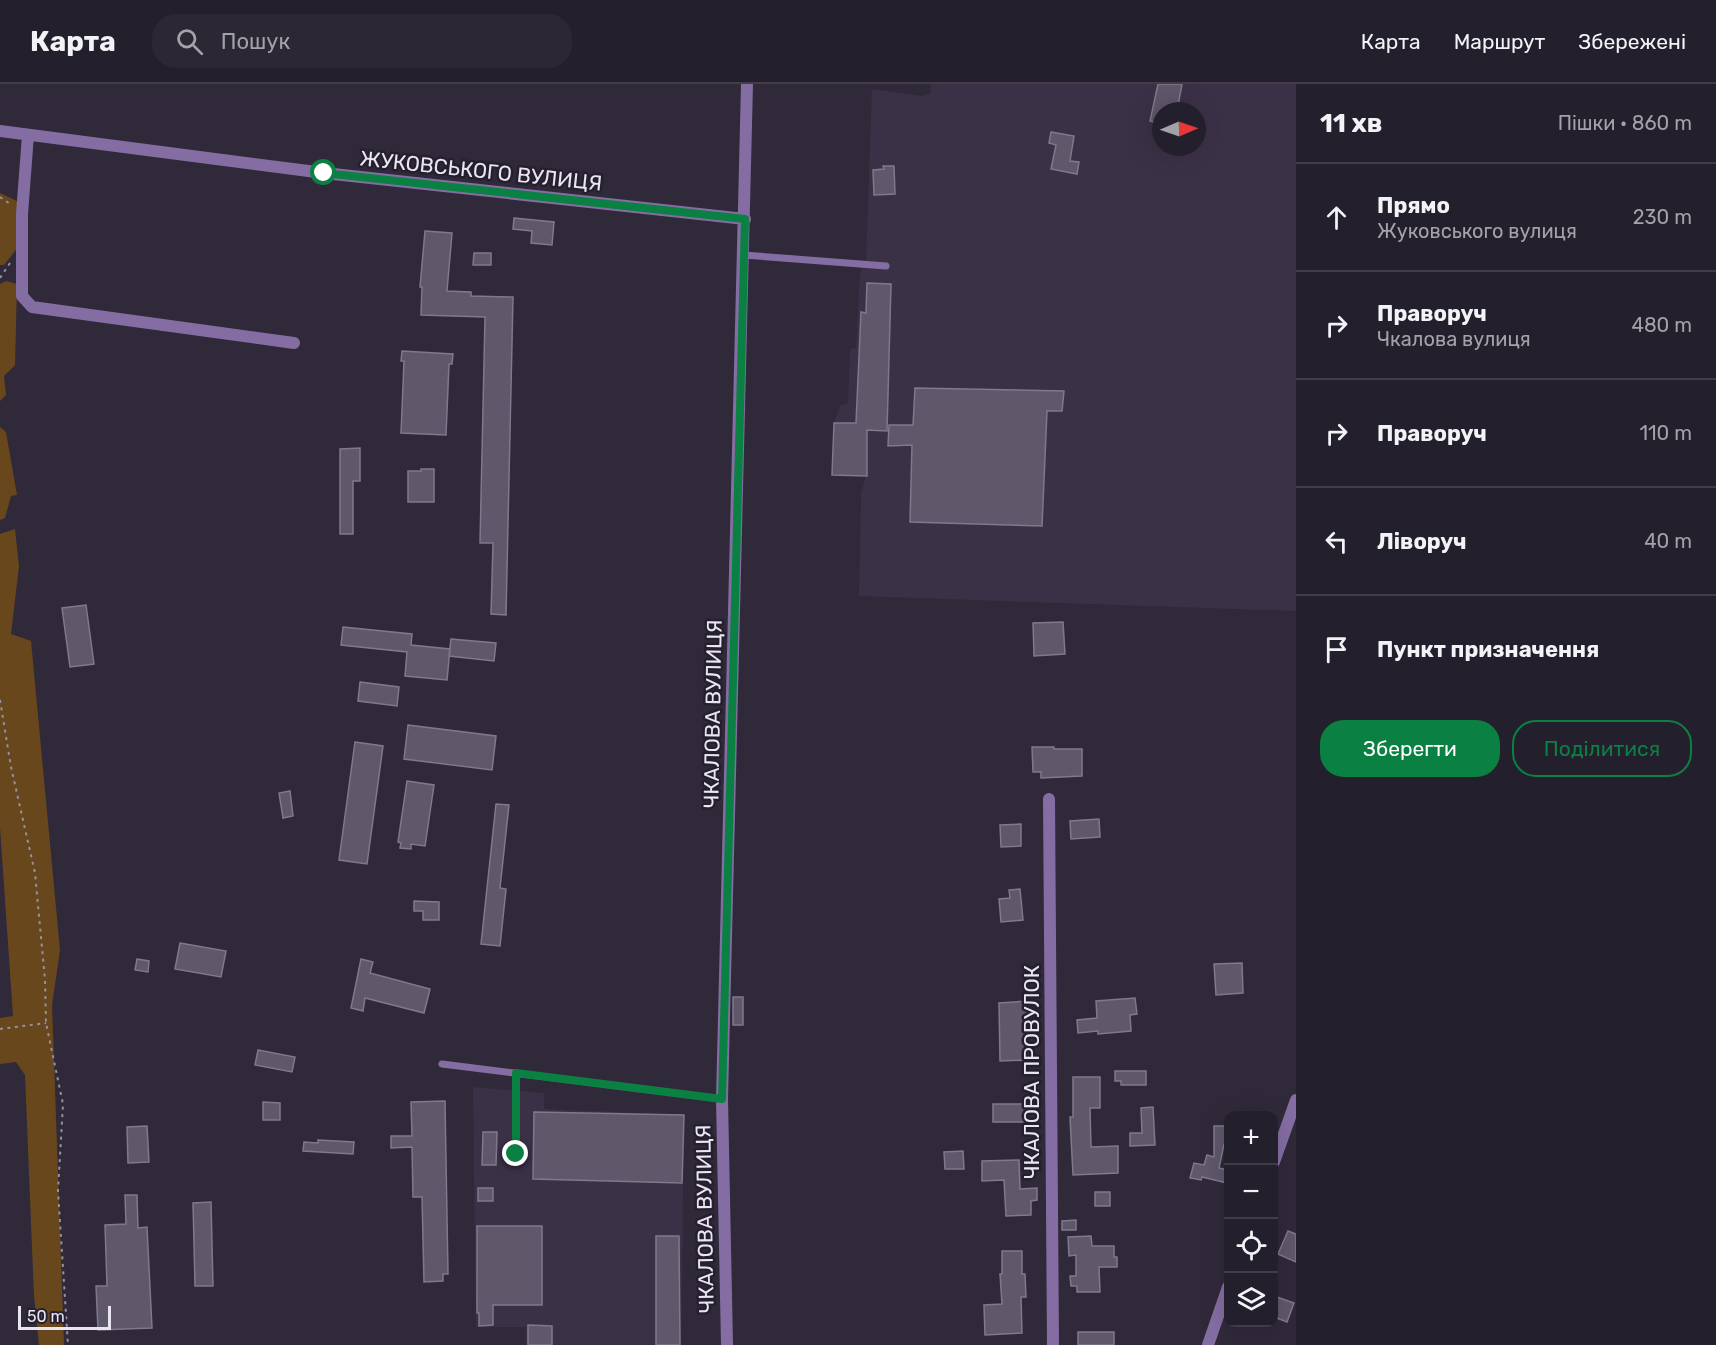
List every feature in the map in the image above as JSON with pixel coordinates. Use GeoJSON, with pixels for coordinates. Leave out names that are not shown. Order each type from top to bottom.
{"type":"FeatureCollection","features":[{"type":"Feature","properties":{"kind":"street","name":"ЧКАЛОВА ВУЛИЦЯ"},"geometry":{"type":"LineString","coordinates":[[727,1345],[722,1099],[747,84]]}},
{"type":"Feature","properties":{"kind":"street","name":"ЖУКОВСЬКОГО ВУЛИЦЯ"},"geometry":{"type":"LineString","coordinates":[[0,131],[324,173],[745,219]]}},
{"type":"Feature","properties":{"kind":"street"},"geometry":{"type":"LineString","coordinates":[[28,135],[22,214],[22,296],[32,307],[294,343]]}},
{"type":"Feature","properties":{"kind":"street","name":"ЧКАЛОВА ПРОВУЛОК"},"geometry":{"type":"LineString","coordinates":[[1049,799],[1053,1345]]}},
{"type":"Feature","properties":{"kind":"street"},"geometry":{"type":"LineString","coordinates":[[1278,1151],[1296,1100]]}},
{"type":"Feature","properties":{"kind":"street"},"geometry":{"type":"LineString","coordinates":[[1208,1345],[1224,1299]]}},
{"type":"Feature","properties":{"kind":"lane"},"geometry":{"type":"LineString","coordinates":[[744,255],[886,266]]}},
{"type":"Feature","properties":{"kind":"lane"},"geometry":{"type":"LineString","coordinates":[[442,1064],[722,1099]]}},
{"type":"Feature","properties":{"kind":"lane"},"geometry":{"type":"LineString","coordinates":[[516,1073],[516,1154]]}},
{"type":"Feature","properties":{"kind":"path"},"geometry":{"type":"LineString","coordinates":[[0,700],[10,767],[35,873],[45,980],[46,1023],[63,1104],[58,1191],[68,1345]]}},
{"type":"Feature","properties":{"kind":"path"},"geometry":{"type":"LineString","coordinates":[[0,1029],[46,1023]]}},
{"type":"Feature","properties":{"kind":"shaded area"},"geometry":{"type":"Polygon","coordinates":[[[931,84],[1296,84],[1296,611],[859,596],[861,494],[866,476],[832,475],[834,423],[840,406],[848,403],[850,349],[856,348],[860,272],[866,264],[872,89],[921,96],[931,94],[931,84]]]}},
{"type":"Feature","properties":{"kind":"shaded area"},"geometry":{"type":"Polygon","coordinates":[[[0,193],[19,202],[18,247],[4,265],[0,265],[0,193]]]}},
{"type":"Feature","properties":{"kind":"shaded area"},"geometry":{"type":"Polygon","coordinates":[[[6,281],[17,284],[15,365],[4,376],[6,395],[0,401],[0,284],[6,281]]]}},
{"type":"Feature","properties":{"kind":"shaded area"},"geometry":{"type":"Polygon","coordinates":[[[0,427],[6,432],[17,495],[11,496],[5,518],[0,520],[0,427]]]}},
{"type":"Feature","properties":{"kind":"shaded area"},"geometry":{"type":"Polygon","coordinates":[[[15,529],[19,566],[11,634],[31,641],[60,950],[52,1005],[64,1345],[39,1345],[34,1296],[25,1075],[16,1062],[0,1064],[0,1018],[13,1016],[0,827],[0,534],[15,529]]]}},
{"type":"Feature","properties":{"kind":"shaded area"},"geometry":{"type":"Polygon","coordinates":[[[473,1087],[544,1093],[544,1109],[684,1115],[681,1345],[526,1345],[526,1327],[476,1327],[473,1087]]]}},
{"type":"Feature","properties":{"kind":"building"},"geometry":{"type":"Polygon","coordinates":[[[1158,84],[1182,84],[1179,102],[1154,102],[1158,84]]]}},
{"type":"Feature","properties":{"kind":"building"},"geometry":{"type":"Polygon","coordinates":[[[1051,132],[1074,136],[1070,161],[1079,162],[1077,174],[1051,169],[1056,145],[1049,143],[1051,132]]]}},
{"type":"Feature","properties":{"kind":"building"},"geometry":{"type":"Polygon","coordinates":[[[883,166],[894,166],[895,194],[874,195],[873,170],[884,169],[883,166]]]}},
{"type":"Feature","properties":{"kind":"building"},"geometry":{"type":"Polygon","coordinates":[[[514,218],[554,222],[552,245],[531,243],[532,231],[513,229],[514,218]]]}},
{"type":"Feature","properties":{"kind":"building"},"geometry":{"type":"Polygon","coordinates":[[[425,231],[452,233],[447,291],[471,292],[471,296],[513,297],[506,615],[491,614],[493,543],[480,543],[485,317],[421,315],[422,287],[420,287],[425,231]]]}},
{"type":"Feature","properties":{"kind":"building"},"geometry":{"type":"Polygon","coordinates":[[[474,253],[491,253],[491,265],[473,265],[474,253]]]}},
{"type":"Feature","properties":{"kind":"building"},"geometry":{"type":"Polygon","coordinates":[[[867,283],[891,284],[887,431],[867,430],[867,476],[832,475],[834,423],[856,423],[861,312],[866,313],[867,283]]]}},
{"type":"Feature","properties":{"kind":"building"},"geometry":{"type":"Polygon","coordinates":[[[402,351],[453,354],[452,364],[449,364],[446,435],[401,433],[404,361],[401,361],[402,351]]]}},
{"type":"Feature","properties":{"kind":"building"},"geometry":{"type":"Polygon","coordinates":[[[915,388],[1064,391],[1062,411],[1047,411],[1042,526],[910,522],[912,445],[888,446],[889,425],[913,425],[915,388]]]}},
{"type":"Feature","properties":{"kind":"building"},"geometry":{"type":"Polygon","coordinates":[[[360,448],[360,481],[353,481],[353,534],[340,534],[340,449],[360,448]]]}},
{"type":"Feature","properties":{"kind":"building"},"geometry":{"type":"Polygon","coordinates":[[[421,469],[434,469],[434,502],[408,502],[408,471],[421,471],[421,469]]]}},
{"type":"Feature","properties":{"kind":"building"},"geometry":{"type":"Polygon","coordinates":[[[86,605],[94,664],[70,667],[62,608],[86,605]]]}},
{"type":"Feature","properties":{"kind":"building"},"geometry":{"type":"Polygon","coordinates":[[[1063,622],[1065,654],[1034,656],[1033,623],[1063,622]]]}},
{"type":"Feature","properties":{"kind":"building"},"geometry":{"type":"Polygon","coordinates":[[[343,627],[412,634],[411,645],[450,649],[447,680],[405,676],[407,652],[341,645],[343,627]]]}},
{"type":"Feature","properties":{"kind":"building"},"geometry":{"type":"Polygon","coordinates":[[[451,639],[496,643],[494,661],[449,656],[451,639]]]}},
{"type":"Feature","properties":{"kind":"building"},"geometry":{"type":"Polygon","coordinates":[[[360,682],[399,687],[397,706],[358,701],[360,682]]]}},
{"type":"Feature","properties":{"kind":"building"},"geometry":{"type":"Polygon","coordinates":[[[408,725],[496,736],[492,770],[404,759],[408,725]]]}},
{"type":"Feature","properties":{"kind":"building"},"geometry":{"type":"Polygon","coordinates":[[[355,742],[383,746],[367,864],[339,860],[355,742]]]}},
{"type":"Feature","properties":{"kind":"building"},"geometry":{"type":"Polygon","coordinates":[[[1032,747],[1082,749],[1082,776],[1041,778],[1041,772],[1033,772],[1032,747]]]}},
{"type":"Feature","properties":{"kind":"building"},"geometry":{"type":"Polygon","coordinates":[[[407,781],[434,785],[425,846],[411,844],[411,849],[400,848],[401,843],[398,842],[407,781]]]}},
{"type":"Feature","properties":{"kind":"building"},"geometry":{"type":"Polygon","coordinates":[[[290,791],[293,816],[283,818],[279,793],[290,791]]]}},
{"type":"Feature","properties":{"kind":"building"},"geometry":{"type":"Polygon","coordinates":[[[496,804],[509,805],[500,888],[506,889],[500,946],[481,944],[496,804]]]}},
{"type":"Feature","properties":{"kind":"building"},"geometry":{"type":"Polygon","coordinates":[[[1099,819],[1100,837],[1071,839],[1070,821],[1099,819]]]}},
{"type":"Feature","properties":{"kind":"building"},"geometry":{"type":"Polygon","coordinates":[[[1021,824],[1021,846],[1001,847],[1000,825],[1021,824]]]}},
{"type":"Feature","properties":{"kind":"building"},"geometry":{"type":"Polygon","coordinates":[[[1020,889],[1023,920],[1001,922],[999,899],[1010,898],[1009,890],[1020,889]]]}},
{"type":"Feature","properties":{"kind":"building"},"geometry":{"type":"Polygon","coordinates":[[[414,901],[439,902],[439,920],[423,920],[423,911],[414,911],[414,901]]]}},
{"type":"Feature","properties":{"kind":"building"},"geometry":{"type":"Polygon","coordinates":[[[180,943],[226,951],[221,977],[175,969],[180,943]]]}},
{"type":"Feature","properties":{"kind":"building"},"geometry":{"type":"Polygon","coordinates":[[[137,959],[149,961],[148,972],[135,970],[137,959]]]}},
{"type":"Feature","properties":{"kind":"building"},"geometry":{"type":"Polygon","coordinates":[[[361,959],[373,962],[370,973],[430,989],[424,1013],[365,998],[363,1011],[351,1008],[361,959]]]}},
{"type":"Feature","properties":{"kind":"building"},"geometry":{"type":"Polygon","coordinates":[[[1242,963],[1243,993],[1216,995],[1214,964],[1242,963]]]}},
{"type":"Feature","properties":{"kind":"building"},"geometry":{"type":"Polygon","coordinates":[[[733,997],[743,997],[743,1025],[733,1025],[733,997]]]}},
{"type":"Feature","properties":{"kind":"building"},"geometry":{"type":"Polygon","coordinates":[[[1135,998],[1137,1014],[1130,1015],[1131,1031],[1078,1033],[1077,1020],[1097,1018],[1096,1001],[1135,998]]]}},
{"type":"Feature","properties":{"kind":"building"},"geometry":{"type":"Polygon","coordinates":[[[1028,1001],[1028,1060],[1000,1061],[999,1003],[1028,1001]]]}},
{"type":"Feature","properties":{"kind":"building"},"geometry":{"type":"Polygon","coordinates":[[[258,1050],[295,1057],[292,1072],[255,1065],[258,1050]]]}},
{"type":"Feature","properties":{"kind":"building"},"geometry":{"type":"Polygon","coordinates":[[[1115,1071],[1146,1071],[1146,1085],[1121,1085],[1121,1081],[1115,1081],[1115,1071]]]}},
{"type":"Feature","properties":{"kind":"building"},"geometry":{"type":"Polygon","coordinates":[[[1073,1077],[1100,1077],[1100,1108],[1090,1108],[1091,1147],[1118,1146],[1118,1173],[1073,1175],[1070,1117],[1073,1117],[1073,1077]]]}},
{"type":"Feature","properties":{"kind":"building"},"geometry":{"type":"Polygon","coordinates":[[[445,1101],[448,1274],[443,1274],[443,1281],[424,1282],[422,1197],[413,1197],[412,1147],[391,1148],[391,1136],[412,1136],[411,1102],[445,1101]]]}},
{"type":"Feature","properties":{"kind":"building"},"geometry":{"type":"Polygon","coordinates":[[[263,1102],[280,1103],[280,1120],[263,1120],[263,1102]]]}},
{"type":"Feature","properties":{"kind":"building"},"geometry":{"type":"Polygon","coordinates":[[[993,1104],[1025,1104],[1025,1122],[993,1122],[993,1104]]]}},
{"type":"Feature","properties":{"kind":"building"},"geometry":{"type":"Polygon","coordinates":[[[1153,1107],[1155,1145],[1130,1146],[1130,1133],[1142,1133],[1141,1108],[1153,1107]]]}},
{"type":"Feature","properties":{"kind":"building"},"geometry":{"type":"Polygon","coordinates":[[[534,1112],[684,1115],[682,1183],[533,1179],[534,1112]]]}},
{"type":"Feature","properties":{"kind":"building"},"geometry":{"type":"Polygon","coordinates":[[[147,1126],[149,1162],[128,1163],[127,1127],[147,1126]]]}},
{"type":"Feature","properties":{"kind":"building"},"geometry":{"type":"Polygon","coordinates":[[[1214,1126],[1224,1126],[1224,1144],[1219,1168],[1224,1169],[1224,1182],[1202,1177],[1201,1180],[1190,1178],[1194,1163],[1204,1165],[1207,1155],[1214,1157],[1214,1126]]]}},
{"type":"Feature","properties":{"kind":"building"},"geometry":{"type":"Polygon","coordinates":[[[483,1132],[497,1132],[496,1165],[482,1165],[483,1132]]]}},
{"type":"Feature","properties":{"kind":"building"},"geometry":{"type":"Polygon","coordinates":[[[318,1140],[354,1142],[353,1154],[303,1151],[304,1142],[318,1143],[318,1140]]]}},
{"type":"Feature","properties":{"kind":"building"},"geometry":{"type":"Polygon","coordinates":[[[963,1151],[964,1169],[945,1169],[944,1152],[963,1151]]]}},
{"type":"Feature","properties":{"kind":"building"},"geometry":{"type":"Polygon","coordinates":[[[1019,1160],[1020,1189],[1037,1188],[1037,1200],[1031,1201],[1031,1215],[1006,1216],[1004,1180],[982,1181],[982,1161],[1019,1160]]]}},
{"type":"Feature","properties":{"kind":"building"},"geometry":{"type":"Polygon","coordinates":[[[478,1188],[493,1188],[493,1201],[478,1201],[478,1188]]]}},
{"type":"Feature","properties":{"kind":"building"},"geometry":{"type":"Polygon","coordinates":[[[1095,1192],[1110,1192],[1110,1206],[1095,1206],[1095,1192]]]}},
{"type":"Feature","properties":{"kind":"building"},"geometry":{"type":"Polygon","coordinates":[[[125,1195],[137,1195],[138,1228],[147,1227],[152,1328],[98,1330],[96,1286],[107,1286],[105,1225],[126,1224],[125,1195]]]}},
{"type":"Feature","properties":{"kind":"building"},"geometry":{"type":"Polygon","coordinates":[[[211,1202],[213,1286],[195,1286],[193,1203],[211,1202]]]}},
{"type":"Feature","properties":{"kind":"building"},"geometry":{"type":"Polygon","coordinates":[[[1076,1220],[1076,1230],[1062,1230],[1062,1221],[1076,1220]]]}},
{"type":"Feature","properties":{"kind":"building"},"geometry":{"type":"Polygon","coordinates":[[[477,1226],[542,1226],[542,1305],[493,1305],[493,1325],[479,1326],[477,1226]]]}},
{"type":"Feature","properties":{"kind":"building"},"geometry":{"type":"Polygon","coordinates":[[[1288,1231],[1296,1234],[1296,1262],[1278,1254],[1288,1231]]]}},
{"type":"Feature","properties":{"kind":"building"},"geometry":{"type":"Polygon","coordinates":[[[656,1236],[679,1236],[680,1345],[656,1345],[656,1236]]]}},
{"type":"Feature","properties":{"kind":"building"},"geometry":{"type":"Polygon","coordinates":[[[1091,1236],[1092,1246],[1114,1246],[1117,1267],[1099,1267],[1100,1292],[1077,1292],[1077,1286],[1071,1286],[1070,1276],[1076,1276],[1076,1255],[1069,1256],[1068,1237],[1091,1236]]]}},
{"type":"Feature","properties":{"kind":"building"},"geometry":{"type":"Polygon","coordinates":[[[1002,1251],[1022,1251],[1022,1274],[1025,1274],[1026,1297],[1021,1297],[1022,1333],[985,1335],[984,1305],[1002,1304],[1000,1274],[1002,1274],[1002,1251]]]}},
{"type":"Feature","properties":{"kind":"building"},"geometry":{"type":"Polygon","coordinates":[[[1278,1297],[1294,1303],[1287,1322],[1278,1319],[1278,1297]]]}},
{"type":"Feature","properties":{"kind":"building"},"geometry":{"type":"Polygon","coordinates":[[[528,1325],[552,1326],[552,1345],[528,1345],[528,1325]]]}},
{"type":"Feature","properties":{"kind":"building"},"geometry":{"type":"Polygon","coordinates":[[[1078,1332],[1114,1332],[1114,1345],[1078,1345],[1078,1332]]]}},
{"type":"Feature","properties":{"kind":"route"},"geometry":{"type":"LineString","coordinates":[[324,173],[745,219],[722,1099],[516,1073],[516,1154]]}}]}
